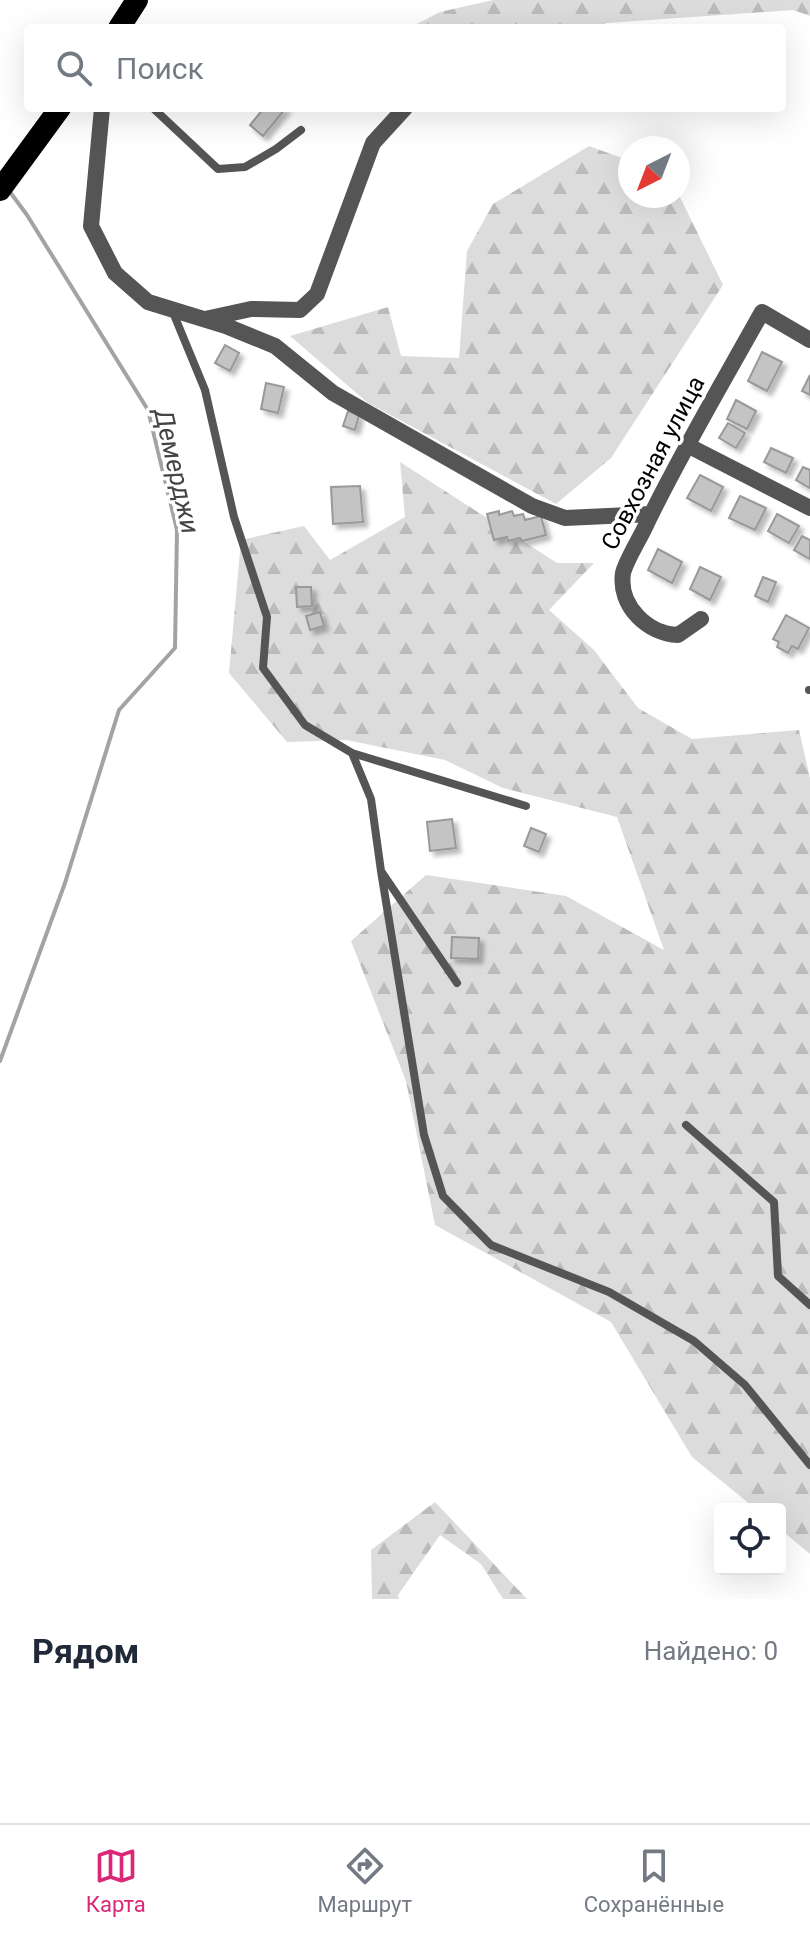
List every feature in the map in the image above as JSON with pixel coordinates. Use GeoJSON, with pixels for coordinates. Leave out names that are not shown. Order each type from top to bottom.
{"type":"FeatureCollection","features":[{"type":"Feature","properties":{"kind":"highway"},"geometry":{"type":"LineString","coordinates":[[107,24],[121,0]]}},
{"type":"Feature","properties":{"kind":"highway"},"geometry":{"type":"LineString","coordinates":[[122,24],[137,0]]}},
{"type":"Feature","properties":{"kind":"highway"},"geometry":{"type":"LineString","coordinates":[[4,176],[45,112]]}},
{"type":"Feature","properties":{"kind":"highway"},"geometry":{"type":"LineString","coordinates":[[4,176],[57,112]]}},
{"type":"Feature","properties":{"kind":"street"},"geometry":{"type":"LineString","coordinates":[[102,112],[91,226],[115,273],[148,302],[275,346],[333,393],[532,506],[565,518],[651,514]]}},
{"type":"Feature","properties":{"kind":"street"},"geometry":{"type":"LineString","coordinates":[[204,319],[251,309],[300,310],[317,294],[373,143],[401,112]]}},
{"type":"Feature","properties":{"kind":"street","name":"Совхозная улица"},"geometry":{"type":"LineString","coordinates":[[701,619],[678,635],[665,634],[638,618],[630,607],[623,573],[687,445],[762,312],[810,340]]}},
{"type":"Feature","properties":{"kind":"street"},"geometry":{"type":"LineString","coordinates":[[687,445],[810,508]]}},
{"type":"Feature","properties":{"kind":"lane"},"geometry":{"type":"LineString","coordinates":[[157,112],[218,169],[245,167],[301,130]]}},
{"type":"Feature","properties":{"kind":"lane"},"geometry":{"type":"LineString","coordinates":[[172,309],[205,390],[234,517],[267,617],[263,668],[305,725],[352,753],[526,806]]}},
{"type":"Feature","properties":{"kind":"lane"},"geometry":{"type":"LineString","coordinates":[[352,753],[371,799],[424,1135],[443,1196],[491,1245],[609,1292],[694,1341],[745,1385],[810,1465]]}},
{"type":"Feature","properties":{"kind":"lane"},"geometry":{"type":"LineString","coordinates":[[381,871],[457,983]]}},
{"type":"Feature","properties":{"kind":"lane"},"geometry":{"type":"LineString","coordinates":[[686,1125],[774,1202],[778,1276],[810,1305]]}},
{"type":"Feature","properties":{"kind":"green space"},"geometry":{"type":"Polygon","coordinates":[[[493,0],[810,0],[810,16],[793,10],[602,24],[417,24],[440,12],[493,0]]]}},
{"type":"Feature","properties":{"kind":"green space"},"geometry":{"type":"Polygon","coordinates":[[[589,146],[618,157],[618,208],[685,208],[723,285],[611,458],[556,504],[368,403],[290,336],[388,307],[401,356],[459,358],[467,251],[493,204],[589,146]]]}},
{"type":"Feature","properties":{"kind":"green space"},"geometry":{"type":"Polygon","coordinates":[[[400,462],[557,563],[594,563],[549,610],[594,650],[638,708],[692,739],[799,730],[810,778],[810,1554],[786,1534],[786,1503],[749,1503],[692,1457],[611,1322],[435,1225],[406,1081],[351,941],[426,875],[566,896],[664,950],[617,817],[503,788],[445,760],[346,740],[287,742],[229,673],[241,540],[304,526],[330,560],[405,517],[400,462]]]}},
{"type":"Feature","properties":{"kind":"green space"},"geometry":{"type":"Polygon","coordinates":[[[435,1502],[527,1599],[503,1599],[481,1564],[440,1535],[398,1595],[399,1599],[372,1599],[371,1550],[435,1502]]]}},
{"type":"Feature","properties":{"kind":"building"},"geometry":{"type":"Polygon","coordinates":[[[261,112],[283,112],[263,136],[250,125],[261,112]]]}},
{"type":"Feature","properties":{"kind":"building"},"geometry":{"type":"Polygon","coordinates":[[[225,345],[239,353],[230,371],[215,363],[225,345]]]}},
{"type":"Feature","properties":{"kind":"building"},"geometry":{"type":"Polygon","coordinates":[[[762,352],[782,362],[767,391],[748,381],[762,352]]]}},
{"type":"Feature","properties":{"kind":"building"},"geometry":{"type":"Polygon","coordinates":[[[810,375],[810,395],[802,391],[810,375]]]}},
{"type":"Feature","properties":{"kind":"building"},"geometry":{"type":"Polygon","coordinates":[[[266,383],[284,387],[278,413],[261,409],[266,383]]]}},
{"type":"Feature","properties":{"kind":"building"},"geometry":{"type":"Polygon","coordinates":[[[736,400],[756,411],[747,429],[727,419],[736,400]]]}},
{"type":"Feature","properties":{"kind":"building"},"geometry":{"type":"Polygon","coordinates":[[[348,411],[359,415],[355,430],[343,426],[348,411]]]}},
{"type":"Feature","properties":{"kind":"building"},"geometry":{"type":"Polygon","coordinates":[[[728,423],[745,433],[736,448],[719,438],[728,423]]]}},
{"type":"Feature","properties":{"kind":"building"},"geometry":{"type":"Polygon","coordinates":[[[771,448],[793,458],[786,473],[764,462],[771,448]]]}},
{"type":"Feature","properties":{"kind":"building"},"geometry":{"type":"Polygon","coordinates":[[[803,467],[810,470],[810,488],[796,480],[803,467]]]}},
{"type":"Feature","properties":{"kind":"building"},"geometry":{"type":"Polygon","coordinates":[[[700,475],[723,487],[711,511],[687,498],[700,475]]]}},
{"type":"Feature","properties":{"kind":"building"},"geometry":{"type":"Polygon","coordinates":[[[360,486],[363,522],[333,524],[331,487],[360,486]]]}},
{"type":"Feature","properties":{"kind":"building"},"geometry":{"type":"Polygon","coordinates":[[[740,496],[766,508],[755,530],[729,518],[740,496]]]}},
{"type":"Feature","properties":{"kind":"building"},"geometry":{"type":"Polygon","coordinates":[[[499,511],[499,515],[512,511],[514,516],[523,514],[525,520],[541,516],[546,535],[522,541],[520,538],[508,541],[507,537],[494,540],[487,514],[499,511]]]}},
{"type":"Feature","properties":{"kind":"building"},"geometry":{"type":"Polygon","coordinates":[[[777,514],[799,526],[789,543],[768,531],[777,514]]]}},
{"type":"Feature","properties":{"kind":"building"},"geometry":{"type":"Polygon","coordinates":[[[802,536],[810,540],[810,559],[794,550],[802,536]]]}},
{"type":"Feature","properties":{"kind":"building"},"geometry":{"type":"Polygon","coordinates":[[[658,549],[682,562],[672,583],[648,570],[658,549]]]}},
{"type":"Feature","properties":{"kind":"building"},"geometry":{"type":"Polygon","coordinates":[[[700,567],[721,577],[710,600],[690,589],[700,567]]]}},
{"type":"Feature","properties":{"kind":"building"},"geometry":{"type":"Polygon","coordinates":[[[763,577],[776,582],[768,602],[755,596],[763,577]]]}},
{"type":"Feature","properties":{"kind":"building"},"geometry":{"type":"Polygon","coordinates":[[[296,587],[311,587],[312,606],[297,607],[296,587]]]}},
{"type":"Feature","properties":{"kind":"building"},"geometry":{"type":"Polygon","coordinates":[[[320,612],[324,626],[310,630],[306,616],[320,612]]]}},
{"type":"Feature","properties":{"kind":"building"},"geometry":{"type":"Polygon","coordinates":[[[786,615],[809,628],[798,649],[792,646],[788,653],[777,647],[779,642],[773,639],[786,615]]]}},
{"type":"Feature","properties":{"kind":"building"},"geometry":{"type":"Polygon","coordinates":[[[452,819],[456,848],[430,851],[427,822],[452,819]]]}},
{"type":"Feature","properties":{"kind":"building"},"geometry":{"type":"Polygon","coordinates":[[[531,828],[546,834],[539,852],[524,846],[531,828]]]}},
{"type":"Feature","properties":{"kind":"building"},"geometry":{"type":"Polygon","coordinates":[[[452,937],[479,938],[478,959],[451,958],[452,937]]]}},
{"type":"Feature","properties":{"kind":"waterway","name":"Демерджи"},"geometry":{"type":"LineString","coordinates":[[0,1061],[65,883],[119,710],[175,648],[177,530],[148,410],[10,192]]}}]}
